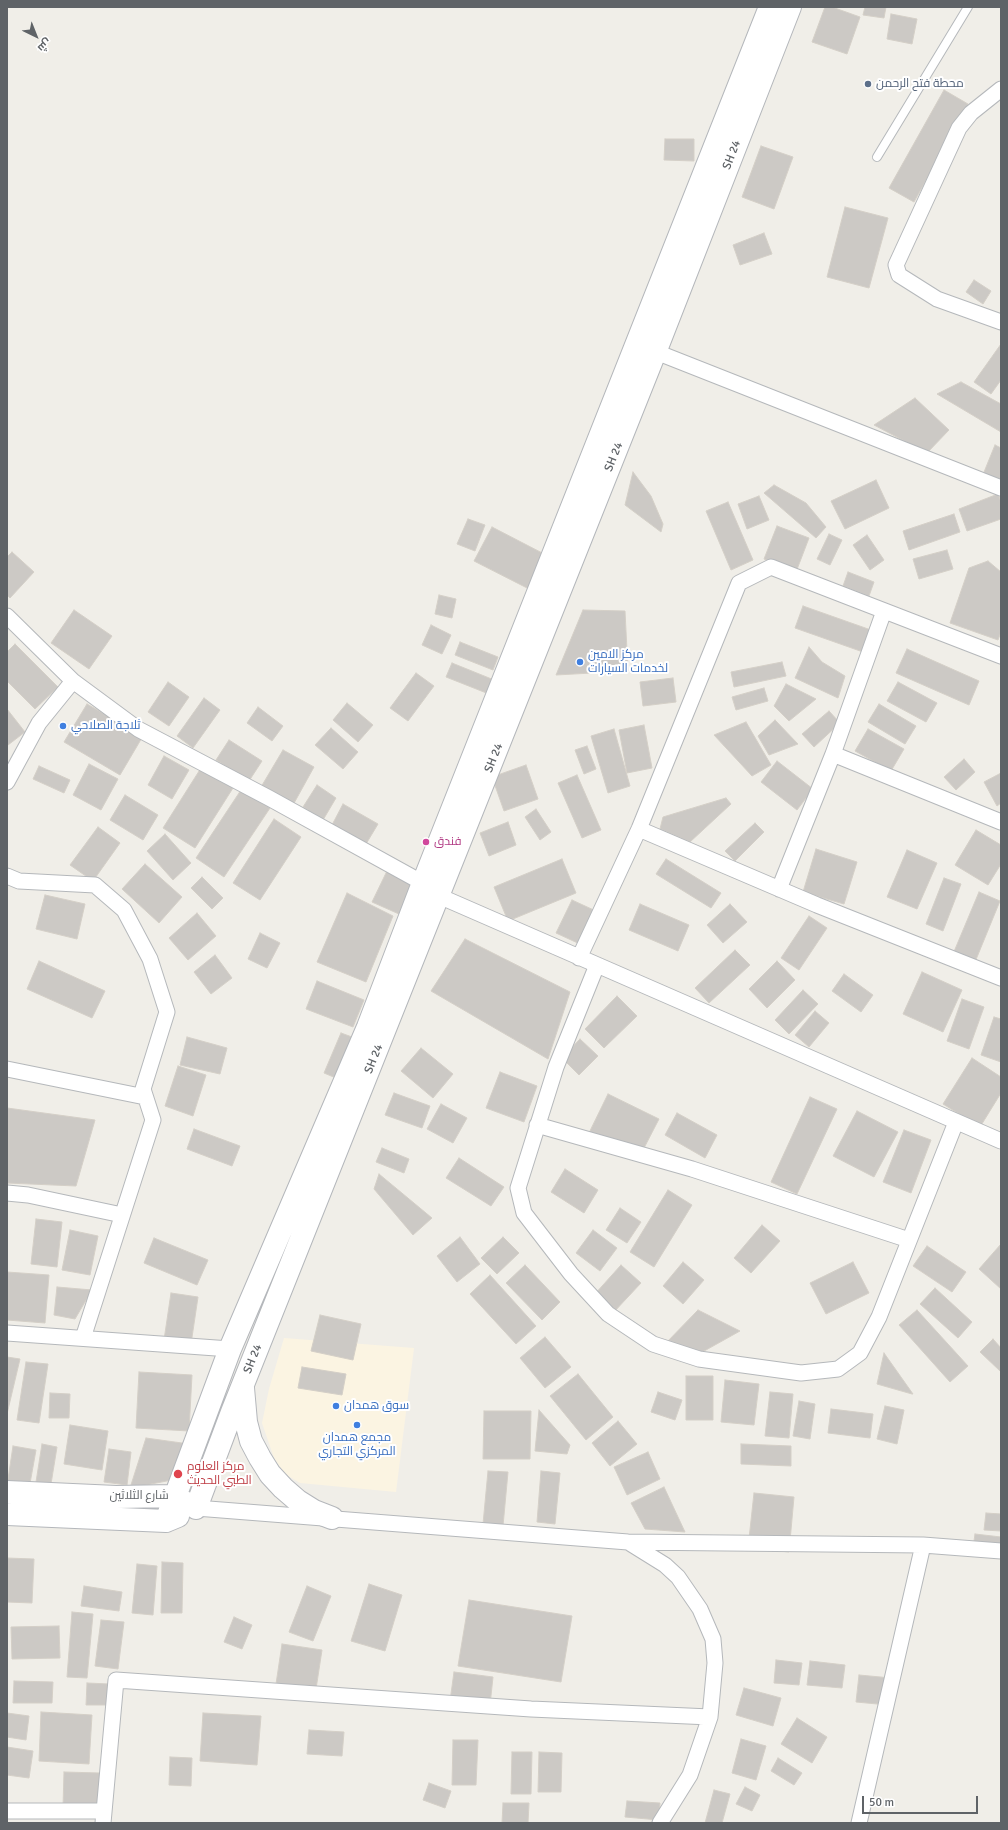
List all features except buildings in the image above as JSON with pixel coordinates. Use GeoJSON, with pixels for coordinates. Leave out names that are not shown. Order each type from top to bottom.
{"type":"FeatureCollection","features":[{"type":"Feature","properties":{"kind":"street","name":"SH 24"},"geometry":{"type":"LineString","coordinates":[[646,348],[770,7]]}},
{"type":"Feature","properties":{"kind":"street","name":"SH 24"},"geometry":{"type":"LineString","coordinates":[[196,1508],[431,890],[646,348],[790,7]]}},
{"type":"Feature","properties":{"kind":"street"},"geometry":{"type":"LineString","coordinates":[[1001,89],[971,113],[959,128],[896,265],[899,275],[936,299],[1001,322]]}},
{"type":"Feature","properties":{"kind":"street"},"geometry":{"type":"LineString","coordinates":[[646,348],[1001,488]]}},
{"type":"Feature","properties":{"kind":"street"},"geometry":{"type":"LineString","coordinates":[[579,958],[640,829],[739,582],[771,567],[1001,656]]}},
{"type":"Feature","properties":{"kind":"street"},"geometry":{"type":"LineString","coordinates":[[779,888],[833,754],[884,611]]}},
{"type":"Feature","properties":{"kind":"street"},"geometry":{"type":"LineString","coordinates":[[7,616],[73,681],[138,729],[269,798],[431,890],[579,958],[1001,1141]]}},
{"type":"Feature","properties":{"kind":"street"},"geometry":{"type":"LineString","coordinates":[[7,782],[11,761],[73,681]]}},
{"type":"Feature","properties":{"kind":"street"},"geometry":{"type":"LineString","coordinates":[[833,754],[1001,822]]}},
{"type":"Feature","properties":{"kind":"street"},"geometry":{"type":"LineString","coordinates":[[640,829],[779,888],[1001,978]]}},
{"type":"Feature","properties":{"kind":"street"},"geometry":{"type":"LineString","coordinates":[[7,876],[18,881],[95,886],[124,910],[150,958],[166,1012],[143,1089],[153,1120],[83,1338]]}},
{"type":"Feature","properties":{"kind":"street","name":"SH 24"},"geometry":{"type":"LineString","coordinates":[[166,1521],[174,1496],[230,1349],[368,1027],[431,890]]}},
{"type":"Feature","properties":{"kind":"street"},"geometry":{"type":"LineString","coordinates":[[597,965],[556,1067],[518,1188],[524,1213],[571,1274],[608,1314],[653,1344],[699,1359],[801,1372],[838,1369],[860,1353],[879,1317],[956,1122]]}},
{"type":"Feature","properties":{"kind":"street"},"geometry":{"type":"LineString","coordinates":[[7,1069],[146,1097]]}},
{"type":"Feature","properties":{"kind":"street"},"geometry":{"type":"LineString","coordinates":[[537,1125],[692,1169],[909,1240]]}},
{"type":"Feature","properties":{"kind":"street"},"geometry":{"type":"LineString","coordinates":[[7,1193],[122,1215]]}},
{"type":"Feature","properties":{"kind":"street"},"geometry":{"type":"LineString","coordinates":[[7,1333],[230,1349]]}},
{"type":"Feature","properties":{"kind":"street"},"geometry":{"type":"LineString","coordinates":[[243,1384],[243,1403],[248,1428],[254,1446],[267,1469],[283,1488],[298,1501],[314,1511],[332,1518]]}},
{"type":"Feature","properties":{"kind":"street","name":"شارع الثلاثين"},"geometry":{"type":"LineString","coordinates":[[7,1492],[116,1497],[174,1496],[196,1508]]}},
{"type":"Feature","properties":{"kind":"street"},"geometry":{"type":"LineString","coordinates":[[196,1508],[628,1542],[923,1545],[1001,1551]]}},
{"type":"Feature","properties":{"kind":"street","name":"شارع الثلاثين"},"geometry":{"type":"LineString","coordinates":[[7,1514],[166,1521],[196,1508]]}},
{"type":"Feature","properties":{"kind":"street"},"geometry":{"type":"LineString","coordinates":[[628,1542],[665,1565],[678,1577],[700,1609],[713,1639],[714,1657],[712,1710],[710,1717],[690,1775],[660,1823]]}},
{"type":"Feature","properties":{"kind":"street"},"geometry":{"type":"LineString","coordinates":[[859,1823],[923,1545]]}},
{"type":"Feature","properties":{"kind":"street"},"geometry":{"type":"LineString","coordinates":[[7,1811],[104,1817],[116,1680],[531,1709],[710,1717]]}},
{"type":"Feature","properties":{"kind":"lane"},"geometry":{"type":"LineString","coordinates":[[877,157],[968,7]]}},
{"type":"Feature","properties":{"kind":"shaded area","name":"سوق همدان"},"geometry":{"type":"Polygon","coordinates":[[[284,1338],[414,1348],[396,1492],[300,1483],[285,1474],[274,1458],[262,1423],[269,1389],[284,1338]]]}},
{"type":"Feature","properties":{"kind":"place","name":"محطة فتح الرحمن"},"geometry":{"type":"Point","coordinates":[868,84]}},
{"type":"Feature","properties":{"kind":"place","name":"مركز الامين لخدمات السيارات"},"geometry":{"type":"Point","coordinates":[580,662]}},
{"type":"Feature","properties":{"kind":"place","name":"ثلاجة الصلاحي"},"geometry":{"type":"Point","coordinates":[63,726]}},
{"type":"Feature","properties":{"kind":"place","name":"فندق"},"geometry":{"type":"Point","coordinates":[426,842]}},
{"type":"Feature","properties":{"kind":"place","name":"سوق همدان"},"geometry":{"type":"Point","coordinates":[336,1406]}},
{"type":"Feature","properties":{"kind":"place","name":"مجمع همدان المركزي التجاري"},"geometry":{"type":"Point","coordinates":[357,1425]}},
{"type":"Feature","properties":{"kind":"place","name":"مركز العلوم الطبي الحديث"},"geometry":{"type":"Point","coordinates":[178,1474]}}]}
